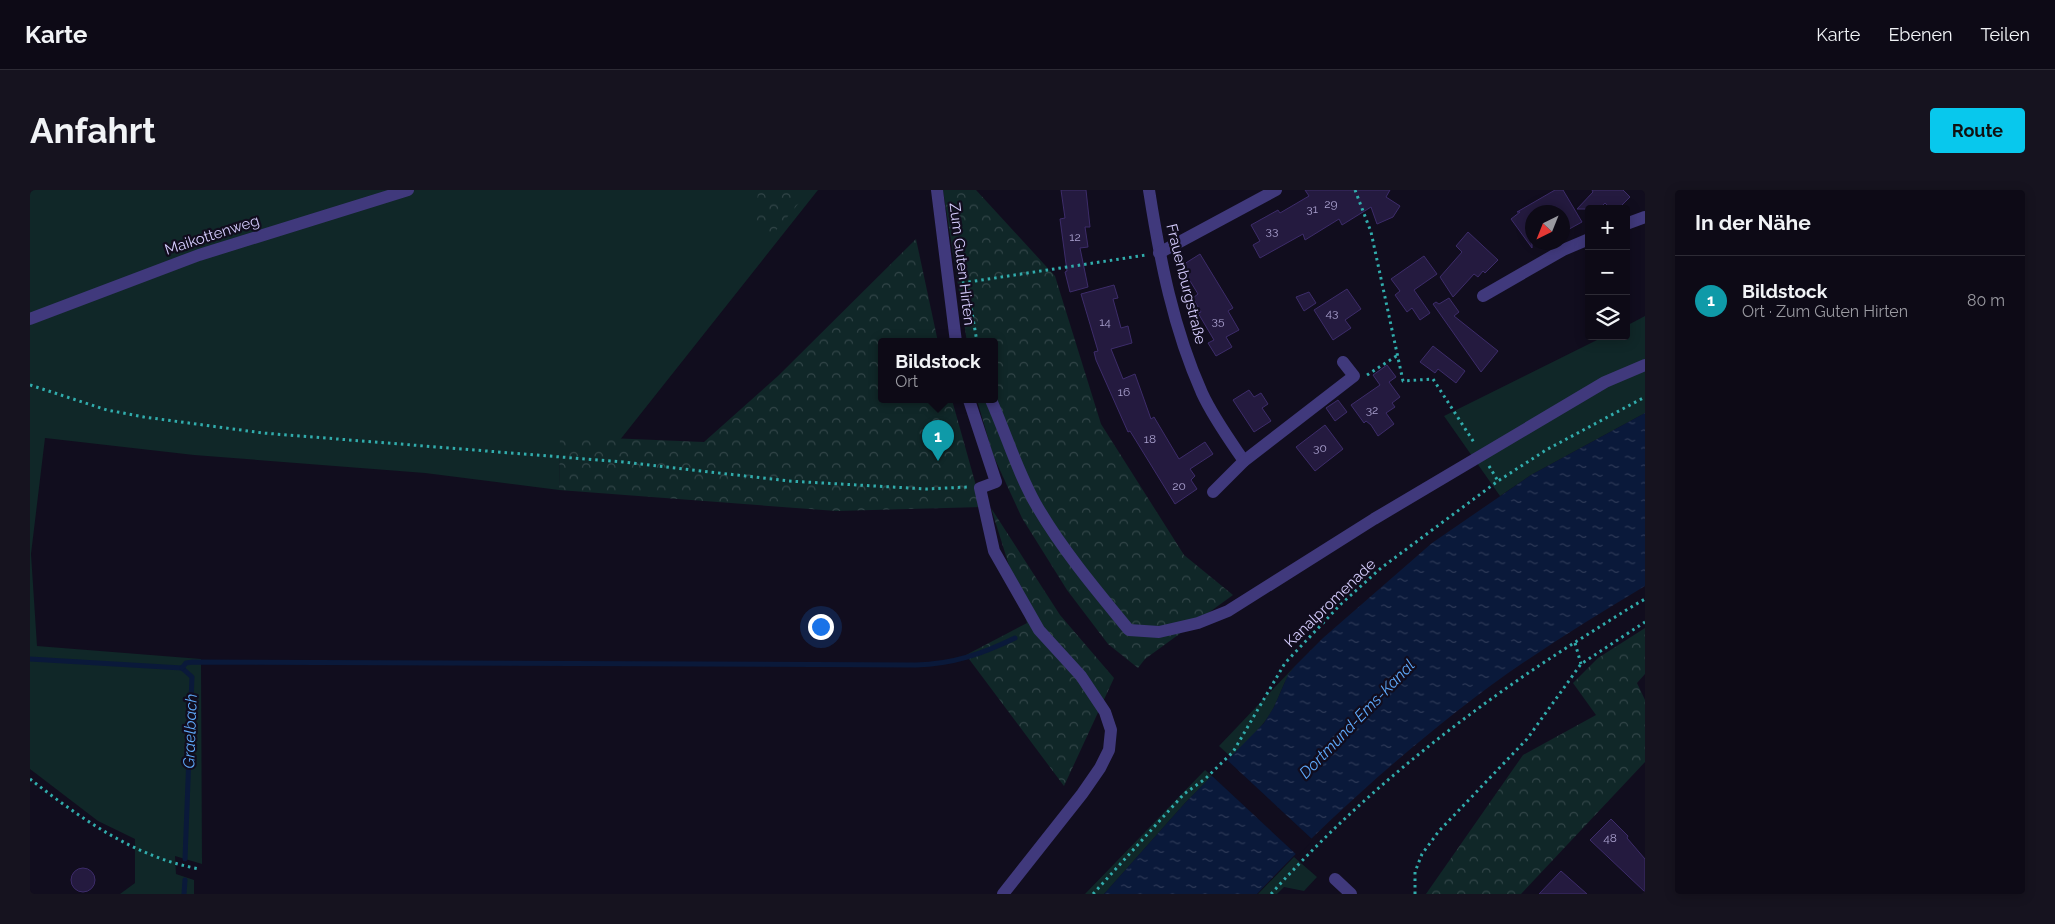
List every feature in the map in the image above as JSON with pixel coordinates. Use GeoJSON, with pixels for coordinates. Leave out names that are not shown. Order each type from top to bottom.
{"type":"FeatureCollection","features":[{"type":"Feature","properties":{"kind":"street","name":"Maikottenweg"},"geometry":{"type":"LineString","coordinates":[[30,319],[199,255],[408,190]]}},
{"type":"Feature","properties":{"kind":"street","name":"Zum Guten Hirten"},"geometry":{"type":"LineString","coordinates":[[937,190],[955,338]]}},
{"type":"Feature","properties":{"kind":"street","name":"Frauenburgstraße"},"geometry":{"type":"LineString","coordinates":[[1150,190],[1159,253],[1181,341],[1203,394],[1223,430],[1244,461]]}},
{"type":"Feature","properties":{"kind":"street"},"geometry":{"type":"LineString","coordinates":[[1159,253],[1276,190]]}},
{"type":"Feature","properties":{"kind":"street"},"geometry":{"type":"LineString","coordinates":[[1630,223],[1645,217]]}},
{"type":"Feature","properties":{"kind":"street"},"geometry":{"type":"LineString","coordinates":[[1483,296],[1563,250],[1585,241]]}},
{"type":"Feature","properties":{"kind":"street"},"geometry":{"type":"LineString","coordinates":[[1213,492],[1244,461],[1354,376],[1344,362]]}},
{"type":"Feature","properties":{"kind":"street"},"geometry":{"type":"LineString","coordinates":[[992,403],[1018,469],[1038,508],[1084,575],[1129,630],[1159,632],[1198,624],[1228,611],[1336,542],[1605,382],[1645,365]]}},
{"type":"Feature","properties":{"kind":"street"},"geometry":{"type":"LineString","coordinates":[[970,403],[996,482],[980,488],[994,551],[1039,630],[1081,676],[1105,712],[1111,730],[1109,750],[1100,768],[1082,794],[1003,894]]}},
{"type":"Feature","properties":{"kind":"street"},"geometry":{"type":"LineString","coordinates":[[1335,878],[1351,894]]}},
{"type":"Feature","properties":{"kind":"path"},"geometry":{"type":"LineString","coordinates":[[1355,190],[1371,232],[1404,381],[1433,379],[1482,455]]}},
{"type":"Feature","properties":{"kind":"path"},"geometry":{"type":"LineString","coordinates":[[948,285],[1159,253]]}},
{"type":"Feature","properties":{"kind":"path"},"geometry":{"type":"LineString","coordinates":[[967,283],[976,338]]}},
{"type":"Feature","properties":{"kind":"path"},"geometry":{"type":"LineString","coordinates":[[1354,376],[1369,375],[1398,355]]}},
{"type":"Feature","properties":{"kind":"path"},"geometry":{"type":"LineString","coordinates":[[30,385],[117,412],[263,433],[623,462],[788,481],[926,489],[980,488]]}},
{"type":"Feature","properties":{"kind":"path","name":"Kanalpromenade"},"geometry":{"type":"LineString","coordinates":[[1093,894],[1184,794],[1205,779],[1233,752],[1285,663],[1341,604],[1381,568],[1498,481],[1546,450],[1645,397]]}},
{"type":"Feature","properties":{"kind":"path"},"geometry":{"type":"LineString","coordinates":[[1271,894],[1338,825],[1420,753],[1523,676],[1645,599]]}},
{"type":"Feature","properties":{"kind":"path"},"geometry":{"type":"LineString","coordinates":[[1415,894],[1415,872],[1422,854],[1439,831],[1526,739],[1581,664],[1645,622]]}},
{"type":"Feature","properties":{"kind":"path"},"geometry":{"type":"LineString","coordinates":[[1576,642],[1581,664]]}},
{"type":"Feature","properties":{"kind":"path"},"geometry":{"type":"LineString","coordinates":[[30,779],[97,827],[117,838],[165,860],[200,869]]}},
{"type":"Feature","properties":{"kind":"green space"},"geometry":{"type":"Polygon","coordinates":[[[30,190],[818,190],[608,455],[560,451],[559,490],[425,473],[194,455],[45,438],[31,554],[37,646],[201,659],[202,864],[175,856],[176,874],[194,880],[194,894],[120,894],[135,883],[135,839],[98,821],[30,769],[30,190]]]}},
{"type":"Feature","properties":{"kind":"green space"},"geometry":{"type":"Polygon","coordinates":[[[758,190],[810,190],[773,234],[755,232],[758,190]]]}},
{"type":"Feature","properties":{"kind":"green space"},"geometry":{"type":"Polygon","coordinates":[[[943,190],[976,190],[1055,276],[1101,424],[1184,555],[1233,595],[1145,659],[1138,668],[1108,644],[1067,590],[1022,518],[993,455],[978,403],[998,403],[998,338],[966,338],[943,190]]]}},
{"type":"Feature","properties":{"kind":"green space"},"geometry":{"type":"Polygon","coordinates":[[[916,239],[937,338],[878,338],[878,403],[953,403],[982,507],[836,511],[559,490],[560,436],[704,442],[778,376],[916,239]]]}},
{"type":"Feature","properties":{"kind":"green space"},"geometry":{"type":"Polygon","coordinates":[[[1645,316],[1645,413],[1531,475],[1500,496],[1444,416],[1597,340],[1630,340],[1630,324],[1645,316]]]}},
{"type":"Feature","properties":{"kind":"green space"},"geometry":{"type":"Polygon","coordinates":[[[991,508],[1060,615],[1114,678],[1064,786],[966,655],[1027,623],[991,508]]]}},
{"type":"Feature","properties":{"kind":"green space"},"geometry":{"type":"Polygon","coordinates":[[[1645,628],[1645,674],[1637,683],[1645,700],[1645,762],[1521,894],[1426,894],[1523,755],[1596,715],[1573,683],[1598,658],[1645,628]]]}},
{"type":"Feature","properties":{"kind":"green space"},"geometry":{"type":"Polygon","coordinates":[[[1295,666],[1287,677],[1266,720],[1252,737],[1231,757],[1219,746],[1295,666]]]}},
{"type":"Feature","properties":{"kind":"green space"},"geometry":{"type":"Polygon","coordinates":[[[1205,770],[1212,776],[1185,803],[1104,894],[1085,894],[1205,770]]]}},
{"type":"Feature","properties":{"kind":"green space"},"geometry":{"type":"Polygon","coordinates":[[[1294,857],[1317,877],[1304,891],[1284,887],[1277,894],[1258,894],[1294,857]]]}},
{"type":"Feature","properties":{"kind":"water","name":"Dortmund-Ems-Kanal"},"geometry":{"type":"Polygon","coordinates":[[[1645,413],[1645,586],[1525,662],[1456,712],[1353,799],[1257,894],[1104,894],[1185,803],[1264,723],[1274,707],[1288,675],[1323,638],[1432,543],[1531,475],[1645,413]]]}},
{"type":"Feature","properties":{"kind":"pier"},"geometry":{"type":"Polygon","coordinates":[[[1226,759],[1313,840],[1298,856],[1210,774],[1226,759]]]}},
{"type":"Feature","properties":{"kind":"building"},"geometry":{"type":"Polygon","coordinates":[[[1061,190],[1086,190],[1090,227],[1085,227],[1088,247],[1080,248],[1088,287],[1070,292],[1065,272],[1067,271],[1060,219],[1065,218],[1061,190]]]}},
{"type":"Feature","properties":{"kind":"building"},"geometry":{"type":"Polygon","coordinates":[[[1305,190],[1390,190],[1386,197],[1400,206],[1393,217],[1377,224],[1371,207],[1342,225],[1339,219],[1305,240],[1303,234],[1260,258],[1253,245],[1260,241],[1251,225],[1278,210],[1280,213],[1309,196],[1305,190]]]}},
{"type":"Feature","properties":{"kind":"building"},"geometry":{"type":"Polygon","coordinates":[[[1555,190],[1563,190],[1582,222],[1570,229],[1570,205],[1529,205],[1555,190]]]}},
{"type":"Feature","properties":{"kind":"building"},"geometry":{"type":"Polygon","coordinates":[[[1592,190],[1623,190],[1630,197],[1622,205],[1607,205],[1605,203],[1603,205],[1585,205],[1585,209],[1577,209],[1593,192],[1592,190]]]}},
{"type":"Feature","properties":{"kind":"building"},"geometry":{"type":"Polygon","coordinates":[[[1525,207],[1525,238],[1511,219],[1520,212],[1517,212],[1525,207]]]}},
{"type":"Feature","properties":{"kind":"building"},"geometry":{"type":"Polygon","coordinates":[[[1468,232],[1498,260],[1485,273],[1483,271],[1478,277],[1474,274],[1453,297],[1440,277],[1462,252],[1456,246],[1468,232]]]}},
{"type":"Feature","properties":{"kind":"building"},"geometry":{"type":"Polygon","coordinates":[[[1200,254],[1233,308],[1228,311],[1239,330],[1226,337],[1232,347],[1216,356],[1208,343],[1214,340],[1198,313],[1201,312],[1193,298],[1198,294],[1181,266],[1200,254]]]}},
{"type":"Feature","properties":{"kind":"building"},"geometry":{"type":"Polygon","coordinates":[[[1424,256],[1437,274],[1414,290],[1430,313],[1420,320],[1412,308],[1407,312],[1395,295],[1400,291],[1391,279],[1424,256]]]}},
{"type":"Feature","properties":{"kind":"building"},"geometry":{"type":"Polygon","coordinates":[[[1114,285],[1118,298],[1113,299],[1121,328],[1128,326],[1132,343],[1111,349],[1123,379],[1135,374],[1151,419],[1154,417],[1179,459],[1205,442],[1213,454],[1190,469],[1195,476],[1191,480],[1197,489],[1175,504],[1130,431],[1128,432],[1096,360],[1094,352],[1098,351],[1081,294],[1114,285]]]}},
{"type":"Feature","properties":{"kind":"building"},"geometry":{"type":"Polygon","coordinates":[[[1347,289],[1361,309],[1345,320],[1351,328],[1333,340],[1314,310],[1347,289]]]}},
{"type":"Feature","properties":{"kind":"building"},"geometry":{"type":"Polygon","coordinates":[[[1309,292],[1316,303],[1304,311],[1296,297],[1309,292]]]}},
{"type":"Feature","properties":{"kind":"building"},"geometry":{"type":"Polygon","coordinates":[[[1449,298],[1459,312],[1454,316],[1498,351],[1481,372],[1433,304],[1436,302],[1439,304],[1449,298]]]}},
{"type":"Feature","properties":{"kind":"building"},"geometry":{"type":"Polygon","coordinates":[[[1433,346],[1465,371],[1456,383],[1438,369],[1435,373],[1420,362],[1433,346]]]}},
{"type":"Feature","properties":{"kind":"building"},"geometry":{"type":"Polygon","coordinates":[[[1387,365],[1396,377],[1389,382],[1400,397],[1392,403],[1395,407],[1386,413],[1394,424],[1378,436],[1371,425],[1366,421],[1364,423],[1351,405],[1380,385],[1373,375],[1387,365]]]}},
{"type":"Feature","properties":{"kind":"building"},"geometry":{"type":"Polygon","coordinates":[[[1249,390],[1254,397],[1261,393],[1268,404],[1262,408],[1271,421],[1254,432],[1233,400],[1249,390]]]}},
{"type":"Feature","properties":{"kind":"building"},"geometry":{"type":"Polygon","coordinates":[[[1338,400],[1347,412],[1335,421],[1326,408],[1338,400]]]}},
{"type":"Feature","properties":{"kind":"building"},"geometry":{"type":"Polygon","coordinates":[[[1325,425],[1343,449],[1315,471],[1296,447],[1325,425]]]}},
{"type":"Feature","properties":{"kind":"building"},"geometry":{"type":"Polygon","coordinates":[[[1611,819],[1628,836],[1627,838],[1645,859],[1645,892],[1590,840],[1611,819]]]}},
{"type":"Feature","properties":{"kind":"building"},"geometry":{"type":"Polygon","coordinates":[[[83,868],[88,869],[94,875],[94,885],[88,891],[83,892],[78,891],[72,885],[71,880],[72,875],[78,869],[83,868]]]}},
{"type":"Feature","properties":{"kind":"building"},"geometry":{"type":"Polygon","coordinates":[[[1561,871],[1587,894],[1539,894],[1561,871]]]}},
{"type":"Feature","properties":{"kind":"waterway"},"geometry":{"type":"LineString","coordinates":[[182,668],[186,663],[193,662],[916,665],[942,663],[967,657],[1015,638]]}},
{"type":"Feature","properties":{"kind":"waterway","name":"Graelbach"},"geometry":{"type":"LineString","coordinates":[[30,659],[182,668],[192,677],[185,859]]}},
{"type":"Feature","properties":{"kind":"waterway","name":"Graelbach"},"geometry":{"type":"LineString","coordinates":[[184,894],[185,880]]}},
{"type":"Feature","properties":{"kind":"place","name":"Bildstock"},"geometry":{"type":"Point","coordinates":[938,461]}}]}
